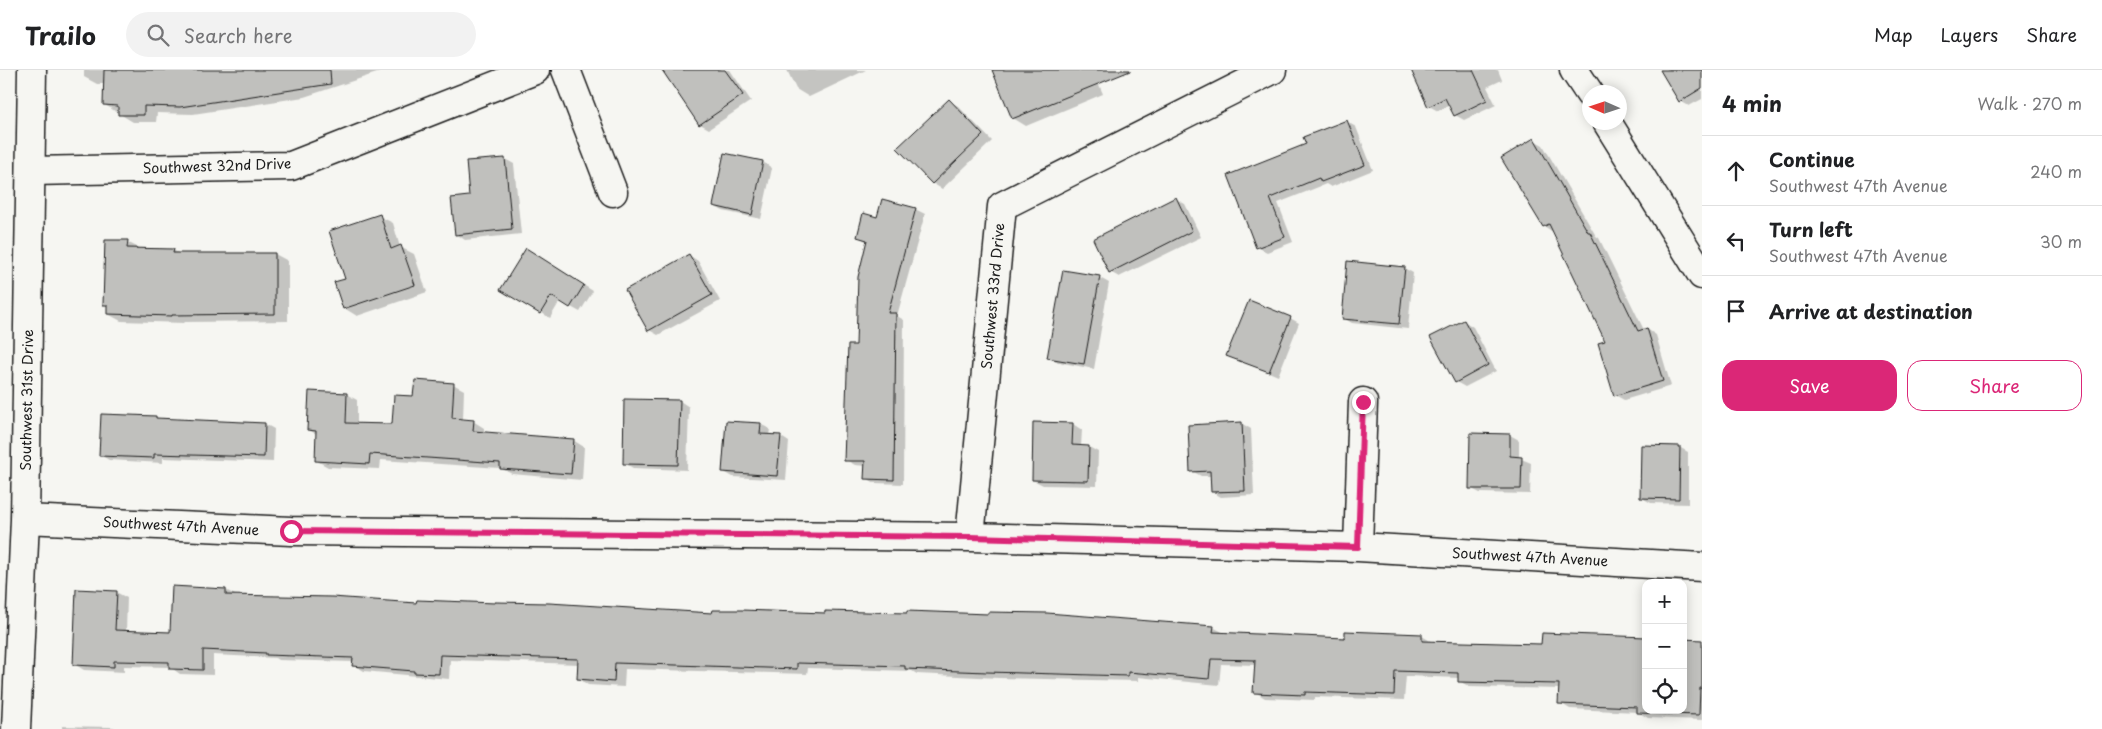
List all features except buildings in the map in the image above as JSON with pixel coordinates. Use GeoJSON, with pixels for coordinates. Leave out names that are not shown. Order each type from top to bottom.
{"type":"FeatureCollection","features":[{"type":"Feature","properties":{"kind":"street","name":"Southwest 31st Drive"},"geometry":{"type":"LineString","coordinates":[[16,729],[25,519],[32,70]]}},
{"type":"Feature","properties":{"kind":"street","name":"Southwest 32nd Drive"},"geometry":{"type":"LineString","coordinates":[[31,171],[291,166],[535,70]]}},
{"type":"Feature","properties":{"kind":"street"},"geometry":{"type":"LineString","coordinates":[[566,70],[613,192]]}},
{"type":"Feature","properties":{"kind":"street","name":"Southwest 33rd Drive"},"geometry":{"type":"LineString","coordinates":[[970,537],[1002,206],[1272,70]]}},
{"type":"Feature","properties":{"kind":"street"},"geometry":{"type":"LineString","coordinates":[[1574,70],[1584,85]]}},
{"type":"Feature","properties":{"kind":"street"},"geometry":{"type":"LineString","coordinates":[[1612,130],[1702,275]]}},
{"type":"Feature","properties":{"kind":"street"},"geometry":{"type":"LineString","coordinates":[[1358,547],[1363,402]]}},
{"type":"Feature","properties":{"kind":"street","name":"Southwest 47th Avenue"},"geometry":{"type":"LineString","coordinates":[[25,519],[291,531],[970,537],[1358,547],[1702,566]]}},
{"type":"Feature","properties":{"kind":"route"},"geometry":{"type":"LineString","coordinates":[[291,531],[970,537],[1358,547],[1363,402]]}}]}
